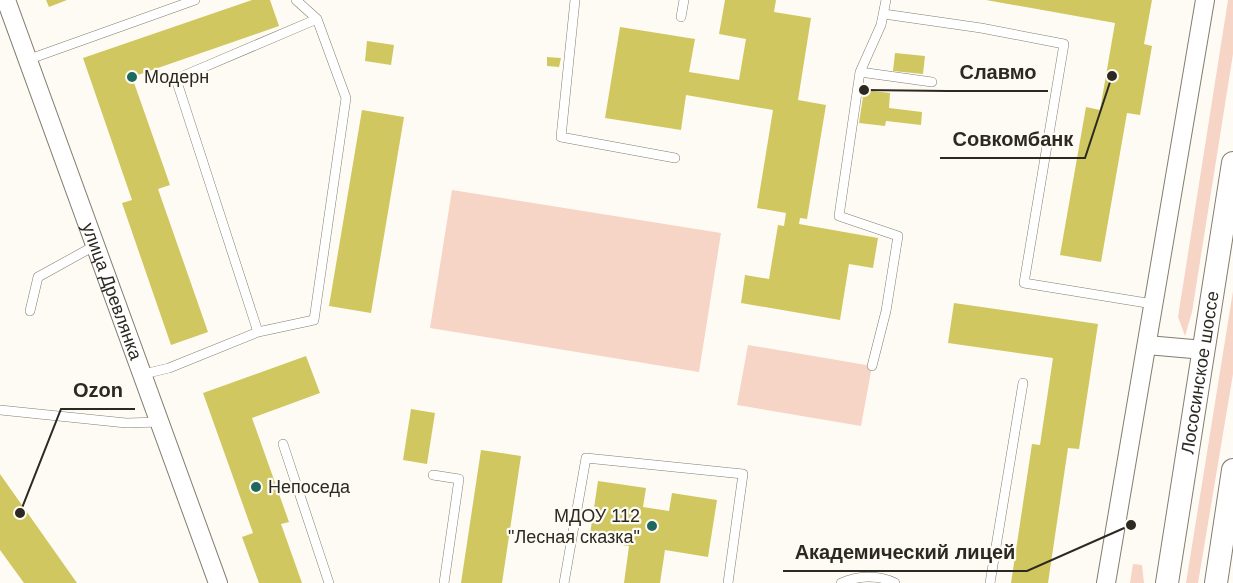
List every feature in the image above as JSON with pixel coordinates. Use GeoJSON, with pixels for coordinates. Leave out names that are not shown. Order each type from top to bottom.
{"type":"FeatureCollection","features":[{"type":"Feature","properties":{"kind":"street","name":"улица Древлянка"},"geometry":{"type":"LineString","coordinates":[[6,0],[144,374],[218,583]]}},
{"type":"Feature","properties":{"kind":"street"},"geometry":{"type":"LineString","coordinates":[[1106,583],[1205,0]]}},
{"type":"Feature","properties":{"kind":"street","name":"Лососинское шоссе"},"geometry":{"type":"LineString","coordinates":[[1167,583],[1233,164]]}},
{"type":"Feature","properties":{"kind":"street"},"geometry":{"type":"LineString","coordinates":[[1147,345],[1204,350]]}},
{"type":"Feature","properties":{"kind":"street"},"geometry":{"type":"LineString","coordinates":[[1215,583],[1233,470]]}},
{"type":"Feature","properties":{"kind":"lane"},"geometry":{"type":"LineString","coordinates":[[27,60],[195,0]]}},
{"type":"Feature","properties":{"kind":"lane"},"geometry":{"type":"LineString","coordinates":[[144,374],[169,368],[258,332],[314,320],[346,98],[317,19],[296,0]]}},
{"type":"Feature","properties":{"kind":"lane"},"geometry":{"type":"LineString","coordinates":[[575,0],[561,137],[675,159]]}},
{"type":"Feature","properties":{"kind":"lane"},"geometry":{"type":"LineString","coordinates":[[681,17],[684,0]]}},
{"type":"Feature","properties":{"kind":"lane"},"geometry":{"type":"LineString","coordinates":[[872,366],[886,311],[898,236],[839,216],[860,72],[884,14],[886,0]]}},
{"type":"Feature","properties":{"kind":"lane"},"geometry":{"type":"LineString","coordinates":[[884,14],[1064,44],[1024,283],[1154,304]]}},
{"type":"Feature","properties":{"kind":"lane"},"geometry":{"type":"LineString","coordinates":[[258,332],[176,79],[317,19]]}},
{"type":"Feature","properties":{"kind":"lane"},"geometry":{"type":"LineString","coordinates":[[860,72],[932,82]]}},
{"type":"Feature","properties":{"kind":"lane"},"geometry":{"type":"LineString","coordinates":[[30,312],[38,278],[96,244]]}},
{"type":"Feature","properties":{"kind":"lane"},"geometry":{"type":"LineString","coordinates":[[990,583],[1023,383]]}},
{"type":"Feature","properties":{"kind":"lane"},"geometry":{"type":"LineString","coordinates":[[0,410],[126,423],[161,422]]}},
{"type":"Feature","properties":{"kind":"lane"},"geometry":{"type":"LineString","coordinates":[[283,444],[329,583]]}},
{"type":"Feature","properties":{"kind":"lane"},"geometry":{"type":"LineString","coordinates":[[564,583],[586,458],[742,474],[728,583]]}},
{"type":"Feature","properties":{"kind":"lane"},"geometry":{"type":"LineString","coordinates":[[433,475],[459,479],[444,583]]}},
{"type":"Feature","properties":{"kind":"lane"},"geometry":{"type":"LineString","coordinates":[[841,583],[856,577],[890,582]]}},
{"type":"Feature","properties":{"kind":"shaded area"},"geometry":{"type":"Polygon","coordinates":[[[1228,0],[1233,0],[1233,54],[1192,312],[1185,336],[1178,317],[1228,0]]]}},
{"type":"Feature","properties":{"kind":"shaded area"},"geometry":{"type":"Polygon","coordinates":[[[452,190],[721,233],[699,372],[430,328],[452,190]]]}},
{"type":"Feature","properties":{"kind":"shaded area"},"geometry":{"type":"Polygon","coordinates":[[[1233,291],[1233,374],[1198,583],[1186,583],[1233,291]]]}},
{"type":"Feature","properties":{"kind":"shaded area"},"geometry":{"type":"Polygon","coordinates":[[[748,345],[872,366],[861,426],[737,405],[748,345]]]}},
{"type":"Feature","properties":{"kind":"shaded area"},"geometry":{"type":"Polygon","coordinates":[[[1133,564],[1142,565],[1144,583],[1130,583],[1133,564]]]}},
{"type":"Feature","properties":{"kind":"building"},"geometry":{"type":"Polygon","coordinates":[[[46,0],[67,0],[49,7],[46,0]]]}},
{"type":"Feature","properties":{"kind":"building"},"geometry":{"type":"Polygon","coordinates":[[[252,0],[270,0],[279,26],[132,77],[170,185],[158,189],[208,332],[171,345],[122,203],[132,200],[83,58],[252,0]]]}},
{"type":"Feature","properties":{"kind":"building"},"geometry":{"type":"Polygon","coordinates":[[[725,0],[776,0],[774,12],[811,18],[798,100],[826,105],[807,219],[800,218],[799,224],[878,238],[873,268],[849,264],[840,320],[741,303],[745,275],[769,279],[778,225],[784,226],[786,213],[757,208],[773,110],[686,95],[681,130],[605,118],[620,27],[695,39],[689,72],[739,80],[746,39],[719,34],[725,0]]]}},
{"type":"Feature","properties":{"kind":"building"},"geometry":{"type":"Polygon","coordinates":[[[986,0],[1152,0],[1144,44],[1152,46],[1140,115],[1127,113],[1101,262],[1060,255],[1086,107],[1100,110],[1115,23],[986,0]]]}},
{"type":"Feature","properties":{"kind":"building"},"geometry":{"type":"Polygon","coordinates":[[[367,41],[394,45],[391,65],[365,61],[367,41]]]}},
{"type":"Feature","properties":{"kind":"building"},"geometry":{"type":"Polygon","coordinates":[[[895,53],[925,56],[923,74],[893,71],[895,53]]]}},
{"type":"Feature","properties":{"kind":"building"},"geometry":{"type":"Polygon","coordinates":[[[547,57],[561,58],[559,67],[547,66],[547,57]]]}},
{"type":"Feature","properties":{"kind":"building"},"geometry":{"type":"Polygon","coordinates":[[[864,90],[890,93],[889,108],[922,112],[921,125],[886,121],[885,126],[859,123],[864,90]]]}},
{"type":"Feature","properties":{"kind":"building"},"geometry":{"type":"Polygon","coordinates":[[[362,110],[404,117],[371,313],[329,306],[362,110]]]}},
{"type":"Feature","properties":{"kind":"building"},"geometry":{"type":"Polygon","coordinates":[[[954,303],[1098,324],[1079,449],[1068,448],[1048,583],[1011,583],[1032,444],[1040,445],[1053,358],[948,343],[954,303]]]}},
{"type":"Feature","properties":{"kind":"building"},"geometry":{"type":"Polygon","coordinates":[[[306,356],[320,393],[252,418],[289,522],[281,524],[302,583],[259,583],[242,537],[253,533],[203,393],[306,356]]]}},
{"type":"Feature","properties":{"kind":"building"},"geometry":{"type":"Polygon","coordinates":[[[411,409],[435,413],[427,464],[403,460],[411,409]]]}},
{"type":"Feature","properties":{"kind":"building"},"geometry":{"type":"Polygon","coordinates":[[[481,450],[521,456],[502,583],[461,583],[481,450]]]}},
{"type":"Feature","properties":{"kind":"building"},"geometry":{"type":"Polygon","coordinates":[[[0,474],[77,583],[24,583],[0,550],[0,474]]]}},
{"type":"Feature","properties":{"kind":"building","name":"МДОУ 112 \"Лесная сказка\""},"geometry":{"type":"Polygon","coordinates":[[[598,481],[646,488],[643,507],[669,511],[672,493],[717,500],[708,557],[665,550],[660,583],[624,583],[629,546],[589,541],[598,481]]]}},
{"type":"Feature","properties":{"kind":"place","name":"Совкомбанк"},"geometry":{"type":"Point","coordinates":[1112,76]}},
{"type":"Feature","properties":{"kind":"place","name":"Модерн"},"geometry":{"type":"Point","coordinates":[132,77]}},
{"type":"Feature","properties":{"kind":"place","name":"Славмо"},"geometry":{"type":"Point","coordinates":[864,90]}},
{"type":"Feature","properties":{"kind":"place","name":"Непоседа"},"geometry":{"type":"Point","coordinates":[256,487]}},
{"type":"Feature","properties":{"kind":"place","name":"Ozon"},"geometry":{"type":"Point","coordinates":[20,513]}},
{"type":"Feature","properties":{"kind":"place","name":"Академический лицей"},"geometry":{"type":"Point","coordinates":[1131,525]}},
{"type":"Feature","properties":{"kind":"place","name":"МДОУ 112 \"Лесная сказка\""},"geometry":{"type":"Point","coordinates":[652,526]}}]}
